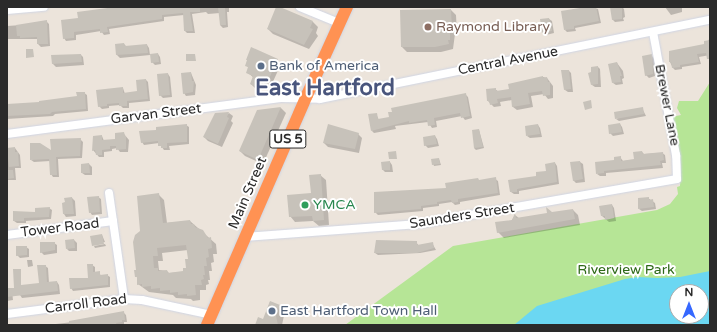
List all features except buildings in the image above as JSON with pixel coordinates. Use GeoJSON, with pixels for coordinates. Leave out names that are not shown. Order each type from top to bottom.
{"type":"FeatureCollection","features":[{"type":"Feature","properties":{"kind":"highway","name":"Main Street"},"geometry":{"type":"LineString","coordinates":[[210,320],[305,99],[347,7]]}},
{"type":"Feature","properties":{"kind":"street"},"geometry":{"type":"LineString","coordinates":[[7,10],[39,7]]}},
{"type":"Feature","properties":{"kind":"street"},"geometry":{"type":"LineString","coordinates":[[300,7],[339,23]]}},
{"type":"Feature","properties":{"kind":"street","name":"Central Avenue"},"geometry":{"type":"LineString","coordinates":[[305,99],[328,98],[710,20]]}},
{"type":"Feature","properties":{"kind":"street","name":"Brewer Lane"},"geometry":{"type":"LineString","coordinates":[[652,32],[676,155],[677,179]]}},
{"type":"Feature","properties":{"kind":"street","name":"Garvan Street"},"geometry":{"type":"LineString","coordinates":[[7,134],[281,98],[305,99]]}},
{"type":"Feature","properties":{"kind":"street","name":"Saunders Street"},"geometry":{"type":"LineString","coordinates":[[245,237],[419,224],[677,179]]}},
{"type":"Feature","properties":{"kind":"street"},"geometry":{"type":"LineString","coordinates":[[109,193],[124,298]]}},
{"type":"Feature","properties":{"kind":"street","name":"Tower Road"},"geometry":{"type":"LineString","coordinates":[[7,235],[113,221]]}},
{"type":"Feature","properties":{"kind":"street","name":"Carroll Road"},"geometry":{"type":"LineString","coordinates":[[7,314],[124,298],[142,300],[210,320]]}},
{"type":"Feature","properties":{"kind":"green space","name":"Riverview Park"},"geometry":{"type":"Polygon","coordinates":[[[710,82],[710,325],[345,325],[453,246],[657,210],[670,204],[678,194],[677,187],[680,186],[681,166],[671,117],[681,115],[677,108],[679,101],[698,101],[710,82]]]}},
{"type":"Feature","properties":{"kind":"water"},"geometry":{"type":"Polygon","coordinates":[[[710,271],[710,325],[514,325],[537,306],[625,279],[638,277],[680,277],[710,271]]]}},
{"type":"Feature","properties":{"kind":"place","name":"Raymond Library"},"geometry":{"type":"Point","coordinates":[428,27]}},
{"type":"Feature","properties":{"kind":"place","name":"Bank of America"},"geometry":{"type":"Point","coordinates":[261,66]}},
{"type":"Feature","properties":{"kind":"place","name":"YMCA"},"geometry":{"type":"Point","coordinates":[305,205]}},
{"type":"Feature","properties":{"kind":"place","name":"East Hartford Town Hall"},"geometry":{"type":"Point","coordinates":[272,311]}},
{"type":"Feature","properties":{"kind":"district","name":"East Hartford"},"geometry":{"type":"Point","coordinates":[325,89]}}]}
